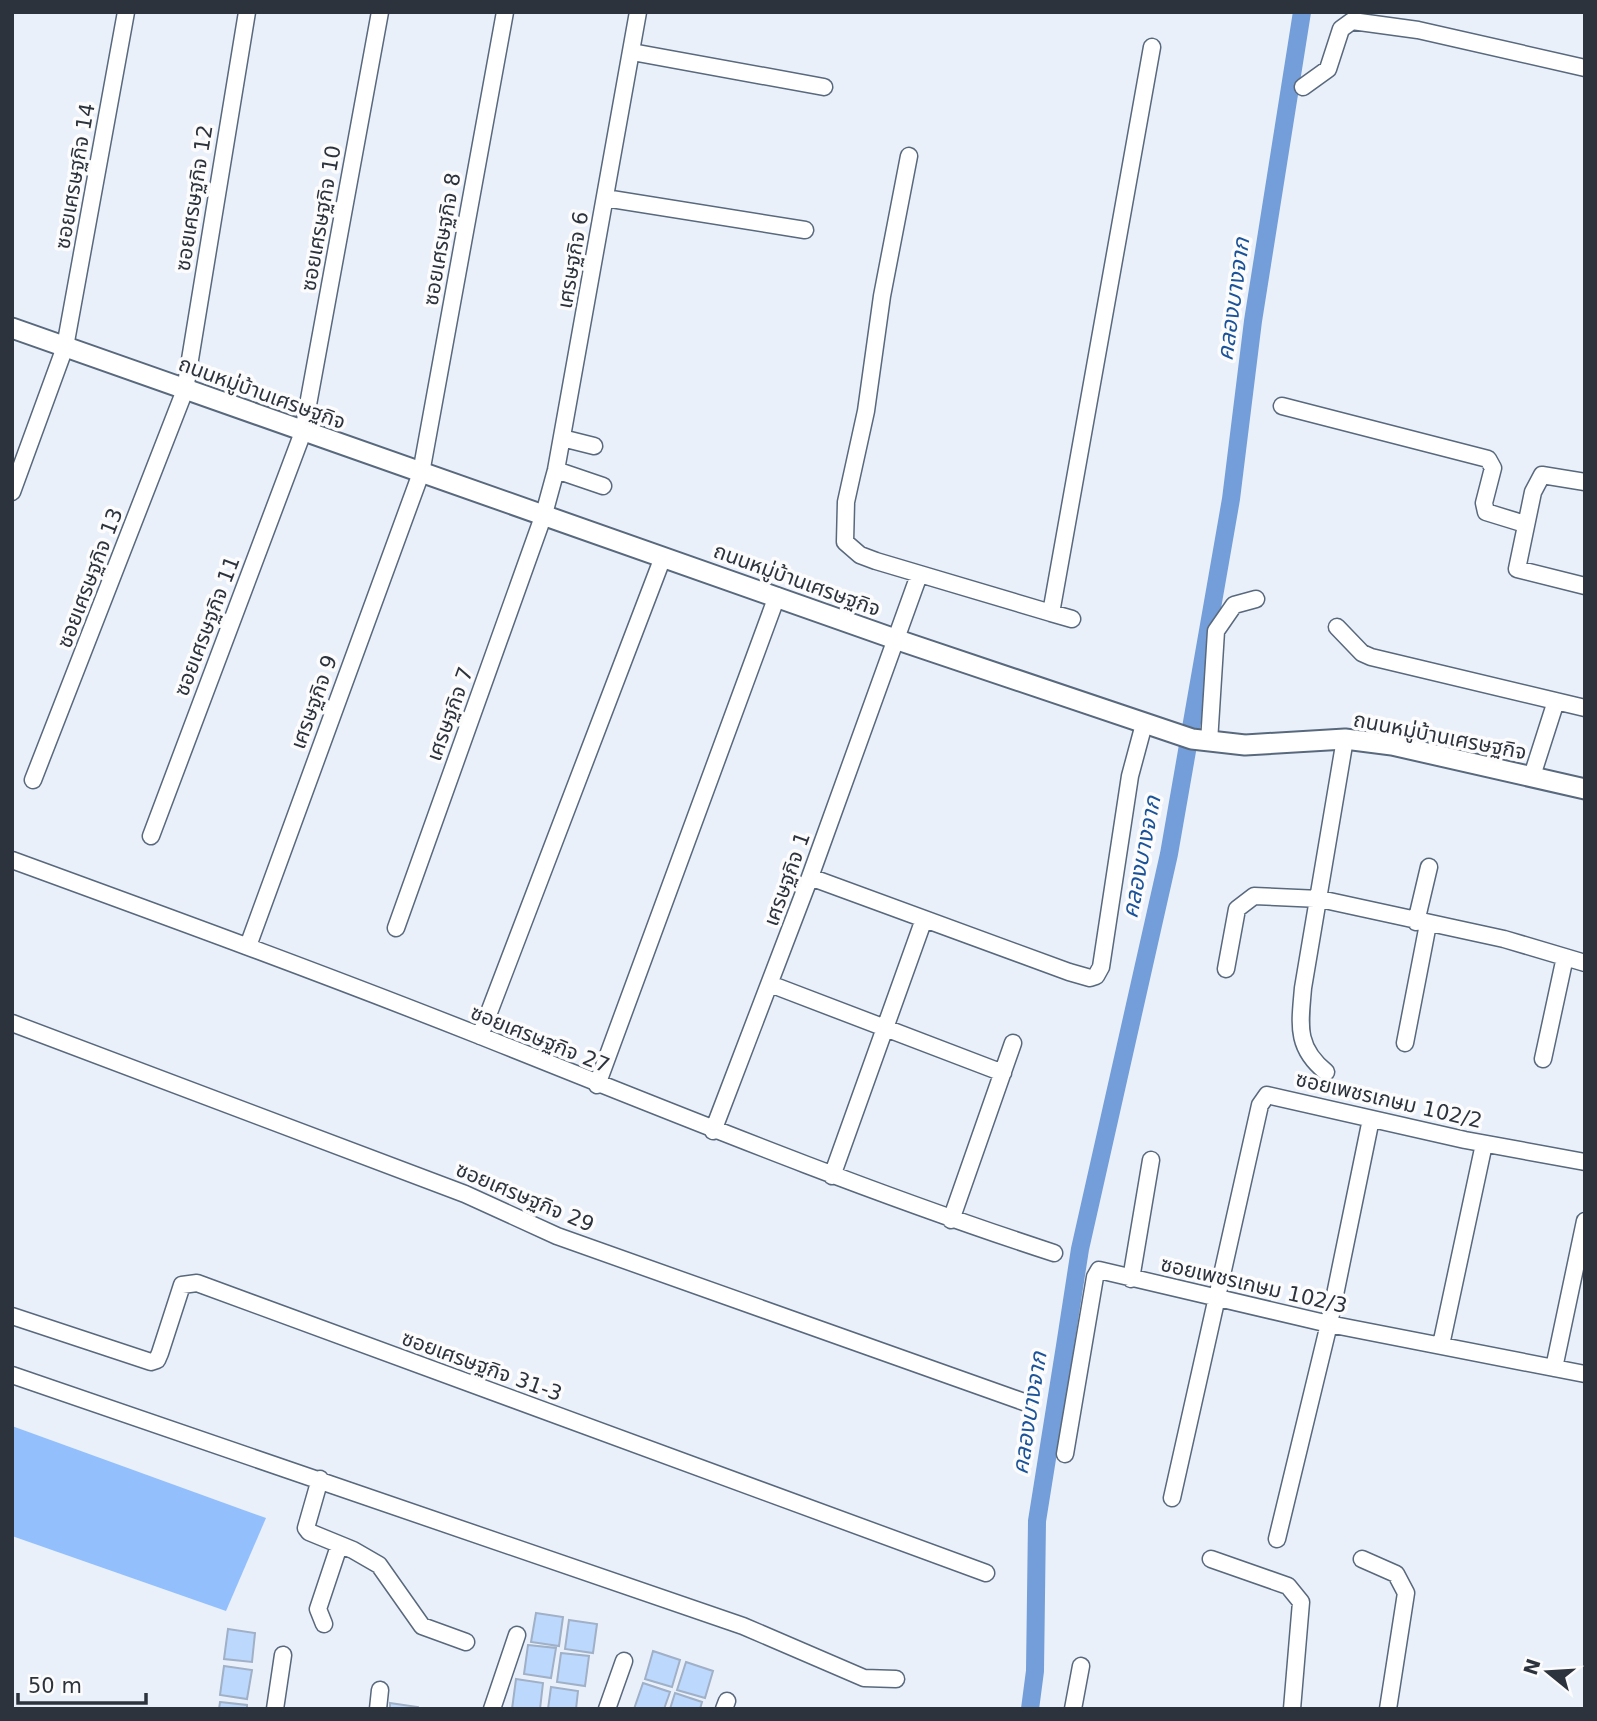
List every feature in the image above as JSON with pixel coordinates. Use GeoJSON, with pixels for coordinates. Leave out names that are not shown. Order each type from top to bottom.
{"type":"FeatureCollection","features":[{"type":"Feature","properties":{"kind":"street","name":"ซอยเศรษฐกิจ 14"},"geometry":{"type":"LineString","coordinates":[[12,492],[65,346],[126,12]]}},
{"type":"Feature","properties":{"kind":"street","name":"ซอยเศรษฐกิจ 12"},"geometry":{"type":"LineString","coordinates":[[185,390],[247,12]]}},
{"type":"Feature","properties":{"kind":"street","name":"ซอยเศรษฐกิจ 10"},"geometry":{"type":"LineString","coordinates":[[303,432],[380,12]]}},
{"type":"Feature","properties":{"kind":"street","name":"ซอยเศรษฐกิจ 8"},"geometry":{"type":"LineString","coordinates":[[421,473],[505,12]]}},
{"type":"Feature","properties":{"kind":"street","name":"เศรษฐกิจ 6"},"geometry":{"type":"LineString","coordinates":[[544,514],[562,438],[638,12]]}},
{"type":"Feature","properties":{"kind":"street"},"geometry":{"type":"LineString","coordinates":[[1303,87],[1328,69],[1342,29],[1352,21],[1418,30],[1585,68]]}},
{"type":"Feature","properties":{"kind":"street"},"geometry":{"type":"LineString","coordinates":[[1051,613],[1152,47]]}},
{"type":"Feature","properties":{"kind":"street"},"geometry":{"type":"LineString","coordinates":[[632,52],[824,87]]}},
{"type":"Feature","properties":{"kind":"street"},"geometry":{"type":"LineString","coordinates":[[909,156],[882,296],[866,411],[846,502],[845,542],[860,555],[1072,620]]}},
{"type":"Feature","properties":{"kind":"street"},"geometry":{"type":"LineString","coordinates":[[606,198],[805,230]]}},
{"type":"Feature","properties":{"kind":"street","name":"ถนนหมู่บ้านเศรษฐกิจ"},"geometry":{"type":"LineString","coordinates":[[12,328],[1152,727],[1201,741],[1245,745],[1345,739],[1392,745],[1585,789]]}},
{"type":"Feature","properties":{"kind":"street","name":"ซอยเศรษฐกิจ 13"},"geometry":{"type":"LineString","coordinates":[[33,780],[185,390]]}},
{"type":"Feature","properties":{"kind":"street"},"geometry":{"type":"LineString","coordinates":[[1282,406],[1488,459],[1493,468],[1484,503],[1486,512],[1525,524]]}},
{"type":"Feature","properties":{"kind":"street","name":"ซอยเศรษฐกิจ 11"},"geometry":{"type":"LineString","coordinates":[[151,836],[303,432]]}},
{"type":"Feature","properties":{"kind":"street"},"geometry":{"type":"LineString","coordinates":[[562,438],[594,446]]}},
{"type":"Feature","properties":{"kind":"street"},"geometry":{"type":"LineString","coordinates":[[556,470],[603,486]]}},
{"type":"Feature","properties":{"kind":"street","name":"เศรษฐกิจ 9"},"geometry":{"type":"LineString","coordinates":[[248,946],[421,473]]}},
{"type":"Feature","properties":{"kind":"street"},"geometry":{"type":"LineString","coordinates":[[1585,482],[1542,475],[1533,492],[1517,569],[1585,586]]}},
{"type":"Feature","properties":{"kind":"street","name":"เศรษฐกิจ 7"},"geometry":{"type":"LineString","coordinates":[[396,928],[544,514]]}},
{"type":"Feature","properties":{"kind":"street"},"geometry":{"type":"LineString","coordinates":[[480,1036],[663,557]]}},
{"type":"Feature","properties":{"kind":"street","name":"เศรษฐกิจ 1"},"geometry":{"type":"LineString","coordinates":[[713,1131],[810,877],[919,575]]}},
{"type":"Feature","properties":{"kind":"street"},"geometry":{"type":"LineString","coordinates":[[597,1085],[777,596]]}},
{"type":"Feature","properties":{"kind":"street"},"geometry":{"type":"LineString","coordinates":[[1201,741],[1216,631],[1234,605],[1256,599]]}},
{"type":"Feature","properties":{"kind":"street"},"geometry":{"type":"LineString","coordinates":[[1337,627],[1362,653],[1371,657],[1585,708]]}},
{"type":"Feature","properties":{"kind":"street"},"geometry":{"type":"LineString","coordinates":[[1532,776],[1556,701]]}},
{"type":"Feature","properties":{"kind":"street"},"geometry":{"type":"LineString","coordinates":[[810,877],[1069,972],[1090,978],[1096,976],[1101,967],[1130,776],[1152,727]]}},
{"type":"Feature","properties":{"kind":"street"},"geometry":{"type":"LineString","coordinates":[[1326,1072],[1310,1059],[1300,1026],[1303,988],[1345,739]]}},
{"type":"Feature","properties":{"kind":"street","name":"ซอยเศรษฐกิจ 27"},"geometry":{"type":"LineString","coordinates":[[12,860],[248,946],[832,1176],[1054,1254]]}},
{"type":"Feature","properties":{"kind":"street"},"geometry":{"type":"LineString","coordinates":[[1405,1043],[1429,867]]}},
{"type":"Feature","properties":{"kind":"street"},"geometry":{"type":"LineString","coordinates":[[1226,969],[1237,909],[1254,896],[1320,899],[1504,940],[1585,963]]}},
{"type":"Feature","properties":{"kind":"street"},"geometry":{"type":"LineString","coordinates":[[832,1176],[924,919]]}},
{"type":"Feature","properties":{"kind":"street"},"geometry":{"type":"LineString","coordinates":[[1543,1059],[1565,957]]}},
{"type":"Feature","properties":{"kind":"street"},"geometry":{"type":"LineString","coordinates":[[770,984],[1003,1073]]}},
{"type":"Feature","properties":{"kind":"street","name":"ซอยเศรษฐกิจ 29"},"geometry":{"type":"LineString","coordinates":[[12,1023],[465,1194],[557,1236],[1024,1402]]}},
{"type":"Feature","properties":{"kind":"street"},"geometry":{"type":"LineString","coordinates":[[951,1220],[1013,1043]]}},
{"type":"Feature","properties":{"kind":"street","name":"ซอยเพชรเกษม 102/2"},"geometry":{"type":"LineString","coordinates":[[1215,1299],[1260,1105],[1267,1095],[1484,1144],[1585,1162]]}},
{"type":"Feature","properties":{"kind":"street"},"geometry":{"type":"LineString","coordinates":[[1277,1539],[1329,1324],[1371,1119]]}},
{"type":"Feature","properties":{"kind":"street"},"geometry":{"type":"LineString","coordinates":[[1441,1345],[1484,1144]]}},
{"type":"Feature","properties":{"kind":"street"},"geometry":{"type":"LineString","coordinates":[[1132,1279],[1151,1160]]}},
{"type":"Feature","properties":{"kind":"street"},"geometry":{"type":"LineString","coordinates":[[1554,1367],[1585,1221]]}},
{"type":"Feature","properties":{"kind":"street","name":"ซอยเพชรเกษม 102/3"},"geometry":{"type":"LineString","coordinates":[[1065,1454],[1095,1277],[1099,1270],[1329,1324],[1585,1374]]}},
{"type":"Feature","properties":{"kind":"street","name":"ซอยเศรษฐกิจ 31-3"},"geometry":{"type":"LineString","coordinates":[[12,1316],[151,1362],[157,1360],[160,1353],[181,1286],[197,1283],[986,1573]]}},
{"type":"Feature","properties":{"kind":"street"},"geometry":{"type":"LineString","coordinates":[[1172,1498],[1215,1299]]}},
{"type":"Feature","properties":{"kind":"street"},"geometry":{"type":"LineString","coordinates":[[12,1375],[743,1626],[864,1678],[896,1679]]}},
{"type":"Feature","properties":{"kind":"street"},"geometry":{"type":"LineString","coordinates":[[320,1479],[306,1528],[313,1536],[379,1565],[422,1626],[466,1642]]}},
{"type":"Feature","properties":{"kind":"street"},"geometry":{"type":"LineString","coordinates":[[324,1624],[318,1609],[339,1546]]}},
{"type":"Feature","properties":{"kind":"street"},"geometry":{"type":"LineString","coordinates":[[1211,1559],[1288,1586],[1301,1602],[1292,1709]]}},
{"type":"Feature","properties":{"kind":"street"},"geometry":{"type":"LineString","coordinates":[[1362,1559],[1396,1574],[1406,1593],[1388,1709]]}},
{"type":"Feature","properties":{"kind":"street"},"geometry":{"type":"LineString","coordinates":[[492,1709],[517,1634]]}},
{"type":"Feature","properties":{"kind":"street"},"geometry":{"type":"LineString","coordinates":[[275,1709],[283,1655]]}},
{"type":"Feature","properties":{"kind":"street"},"geometry":{"type":"LineString","coordinates":[[607,1709],[624,1661]]}},
{"type":"Feature","properties":{"kind":"street"},"geometry":{"type":"LineString","coordinates":[[1073,1709],[1082,1665]]}},
{"type":"Feature","properties":{"kind":"street"},"geometry":{"type":"LineString","coordinates":[[378,1709],[380,1690]]}},
{"type":"Feature","properties":{"kind":"shaded area"},"geometry":{"type":"Polygon","coordinates":[[[12,1426],[266,1518],[226,1611],[12,1536],[12,1426]]]}},
{"type":"Feature","properties":{"kind":"building"},"geometry":{"type":"Polygon","coordinates":[[[536,1613],[563,1617],[559,1646],[531,1642],[536,1613]]]}},
{"type":"Feature","properties":{"kind":"building"},"geometry":{"type":"Polygon","coordinates":[[[569,1620],[597,1624],[593,1653],[565,1649],[569,1620]]]}},
{"type":"Feature","properties":{"kind":"building"},"geometry":{"type":"Polygon","coordinates":[[[228,1629],[255,1633],[252,1662],[224,1659],[228,1629]]]}},
{"type":"Feature","properties":{"kind":"building"},"geometry":{"type":"Polygon","coordinates":[[[528,1645],[556,1648],[551,1678],[524,1674],[528,1645]]]}},
{"type":"Feature","properties":{"kind":"building"},"geometry":{"type":"Polygon","coordinates":[[[653,1651],[680,1660],[672,1687],[645,1679],[653,1651]]]}},
{"type":"Feature","properties":{"kind":"building"},"geometry":{"type":"Polygon","coordinates":[[[561,1653],[589,1656],[585,1686],[557,1682],[561,1653]]]}},
{"type":"Feature","properties":{"kind":"building"},"geometry":{"type":"Polygon","coordinates":[[[686,1662],[713,1671],[705,1698],[677,1690],[686,1662]]]}},
{"type":"Feature","properties":{"kind":"building"},"geometry":{"type":"Polygon","coordinates":[[[224,1666],[252,1670],[247,1699],[220,1695],[224,1666]]]}},
{"type":"Feature","properties":{"kind":"building"},"geometry":{"type":"Polygon","coordinates":[[[516,1679],[543,1683],[540,1709],[512,1709],[516,1679]]]}},
{"type":"Feature","properties":{"kind":"building"},"geometry":{"type":"Polygon","coordinates":[[[643,1683],[670,1692],[664,1709],[634,1709],[643,1683]]]}},
{"type":"Feature","properties":{"kind":"building"},"geometry":{"type":"Polygon","coordinates":[[[551,1687],[578,1691],[576,1709],[548,1709],[551,1687]]]}},
{"type":"Feature","properties":{"kind":"building"},"geometry":{"type":"Polygon","coordinates":[[[675,1693],[702,1702],[700,1709],[670,1709],[675,1693]]]}},
{"type":"Feature","properties":{"kind":"building"},"geometry":{"type":"Polygon","coordinates":[[[220,1702],[247,1705],[247,1709],[219,1709],[220,1702]]]}},
{"type":"Feature","properties":{"kind":"building"},"geometry":{"type":"Polygon","coordinates":[[[390,1703],[418,1707],[418,1709],[390,1709],[390,1703]]]}},
{"type":"Feature","properties":{"kind":"waterway","name":"คลองบางจาก"},"geometry":{"type":"LineString","coordinates":[[1030,1709],[1035,1671],[1037,1521],[1080,1249],[1169,854],[1231,499],[1253,321],[1302,12]]}}]}
